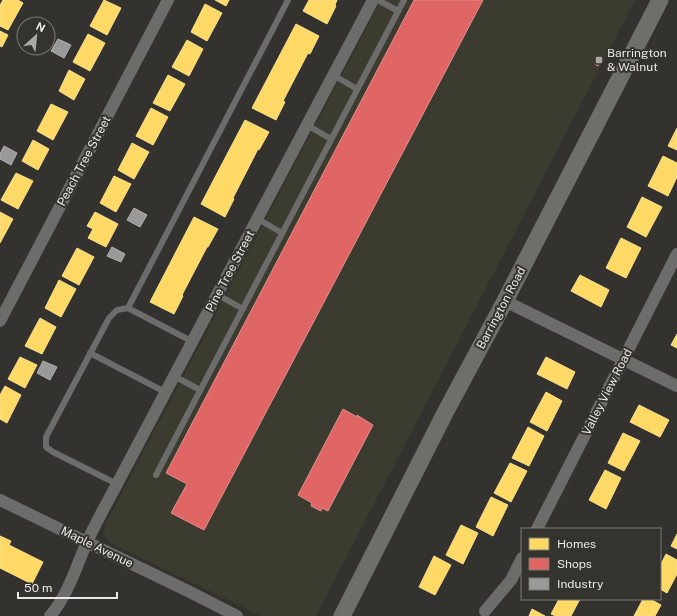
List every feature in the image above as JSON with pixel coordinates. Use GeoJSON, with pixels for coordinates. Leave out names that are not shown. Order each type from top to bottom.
{"type":"FeatureCollection","features":[{"type":"Feature","properties":{"kind":"main road","name":"Barrington Road"},"geometry":{"type":"LineString","coordinates":[[342,616],[446,411],[505,301],[660,0]]}},
{"type":"Feature","properties":{"kind":"street","name":"Peach Tree Street"},"geometry":{"type":"LineString","coordinates":[[0,321],[168,0]]}},
{"type":"Feature","properties":{"kind":"street","name":"Pine Tree Street"},"geometry":{"type":"LineString","coordinates":[[50,616],[57,608],[79,564],[87,542],[117,484],[218,295],[372,0]]}},
{"type":"Feature","properties":{"kind":"street","name":"Valley View Road"},"geometry":{"type":"LineString","coordinates":[[538,528],[677,254]]}},
{"type":"Feature","properties":{"kind":"street"},"geometry":{"type":"LineString","coordinates":[[505,301],[677,386]]}},
{"type":"Feature","properties":{"kind":"street","name":"Maple Avenue"},"geometry":{"type":"LineString","coordinates":[[0,500],[237,616]]}},
{"type":"Feature","properties":{"kind":"street"},"geometry":{"type":"LineString","coordinates":[[485,611],[510,580],[521,560]]}},
{"type":"Feature","properties":{"kind":"lane"},"geometry":{"type":"LineString","coordinates":[[128,308],[288,0]]}},
{"type":"Feature","properties":{"kind":"lane"},"geometry":{"type":"LineString","coordinates":[[378,0],[398,11]]}},
{"type":"Feature","properties":{"kind":"lane"},"geometry":{"type":"LineString","coordinates":[[156,475],[404,0]]}},
{"type":"Feature","properties":{"kind":"lane"},"geometry":{"type":"LineString","coordinates":[[333,75],[357,89]]}},
{"type":"Feature","properties":{"kind":"lane"},"geometry":{"type":"LineString","coordinates":[[307,125],[331,139]]}},
{"type":"Feature","properties":{"kind":"lane"},"geometry":{"type":"LineString","coordinates":[[258,219],[282,233]]}},
{"type":"Feature","properties":{"kind":"lane"},"geometry":{"type":"LineString","coordinates":[[218,295],[243,309]]}},
{"type":"Feature","properties":{"kind":"lane"},"geometry":{"type":"LineString","coordinates":[[117,484],[46,447],[46,437],[90,353],[109,318],[117,310],[128,308],[193,342]]}},
{"type":"Feature","properties":{"kind":"lane"},"geometry":{"type":"LineString","coordinates":[[90,353],[165,392]]}},
{"type":"Feature","properties":{"kind":"lane"},"geometry":{"type":"LineString","coordinates":[[174,376],[200,390]]}},
{"type":"Feature","properties":{"kind":"shaded area"},"geometry":{"type":"Polygon","coordinates":[[[381,0],[635,0],[316,616],[262,616],[112,544],[106,538],[104,533],[105,525],[381,0]]]}},
{"type":"Feature","properties":{"kind":"building: Homes"},"geometry":{"type":"Polygon","coordinates":[[[3,0],[18,0],[23,3],[8,30],[0,26],[0,5],[3,0]]]}},
{"type":"Feature","properties":{"kind":"building: Homes"},"geometry":{"type":"Polygon","coordinates":[[[104,0],[121,8],[107,35],[90,26],[104,0]]]}},
{"type":"Feature","properties":{"kind":"building: Homes"},"geometry":{"type":"Polygon","coordinates":[[[215,0],[229,0],[226,6],[215,0]]]}},
{"type":"Feature","properties":{"kind":"building: Homes"},"geometry":{"type":"Polygon","coordinates":[[[309,0],[337,0],[336,6],[327,24],[303,11],[309,0]]]}},
{"type":"Feature","properties":{"kind":"building: Homes"},"geometry":{"type":"Polygon","coordinates":[[[205,4],[222,13],[207,41],[191,32],[205,4]]]}},
{"type":"Feature","properties":{"kind":"building: Homes"},"geometry":{"type":"Polygon","coordinates":[[[296,24],[319,36],[310,54],[308,53],[283,101],[285,102],[276,120],[252,108],[296,24]]]}},
{"type":"Feature","properties":{"kind":"building: Homes"},"geometry":{"type":"Polygon","coordinates":[[[0,31],[8,35],[2,47],[0,46],[0,31]]]}},
{"type":"Feature","properties":{"kind":"building: Homes"},"geometry":{"type":"Polygon","coordinates":[[[88,34],[105,43],[90,71],[73,62],[88,34]]]}},
{"type":"Feature","properties":{"kind":"building: Homes"},"geometry":{"type":"Polygon","coordinates":[[[187,40],[203,49],[189,76],[172,67],[187,40]]]}},
{"type":"Feature","properties":{"kind":"building: Homes"},"geometry":{"type":"Polygon","coordinates":[[[69,70],[85,79],[74,100],[59,91],[69,70]]]}},
{"type":"Feature","properties":{"kind":"building: Homes"},"geometry":{"type":"Polygon","coordinates":[[[168,75],[185,84],[170,111],[153,103],[168,75]]]}},
{"type":"Feature","properties":{"kind":"building: Homes"},"geometry":{"type":"Polygon","coordinates":[[[51,104],[68,112],[53,140],[37,131],[51,104]]]}},
{"type":"Feature","properties":{"kind":"building: Homes"},"geometry":{"type":"Polygon","coordinates":[[[151,108],[168,117],[153,145],[136,136],[151,108]]]}},
{"type":"Feature","properties":{"kind":"building: Homes"},"geometry":{"type":"Polygon","coordinates":[[[245,120],[269,132],[259,150],[258,149],[225,217],[201,204],[245,120]]]}},
{"type":"Feature","properties":{"kind":"building: Homes"},"geometry":{"type":"Polygon","coordinates":[[[677,128],[677,150],[668,146],[677,128]]]}},
{"type":"Feature","properties":{"kind":"building: Homes"},"geometry":{"type":"Polygon","coordinates":[[[33,140],[49,149],[38,170],[22,161],[33,140]]]}},
{"type":"Feature","properties":{"kind":"building: Homes"},"geometry":{"type":"Polygon","coordinates":[[[132,143],[149,152],[134,179],[118,170],[132,143]]]}},
{"type":"Feature","properties":{"kind":"building: Homes"},"geometry":{"type":"Polygon","coordinates":[[[663,156],[677,163],[677,177],[668,196],[648,186],[663,156]]]}},
{"type":"Feature","properties":{"kind":"building: Homes"},"geometry":{"type":"Polygon","coordinates":[[[16,173],[33,181],[18,209],[1,200],[16,173]]]}},
{"type":"Feature","properties":{"kind":"building: Homes"},"geometry":{"type":"Polygon","coordinates":[[[114,176],[131,184],[116,212],[100,203],[114,176]]]}},
{"type":"Feature","properties":{"kind":"building: Homes"},"geometry":{"type":"Polygon","coordinates":[[[642,197],[662,207],[646,237],[627,227],[642,197]]]}},
{"type":"Feature","properties":{"kind":"building: Homes"},"geometry":{"type":"Polygon","coordinates":[[[0,212],[13,219],[0,243],[0,212]]]}},
{"type":"Feature","properties":{"kind":"building: Homes"},"geometry":{"type":"Polygon","coordinates":[[[95,212],[118,224],[106,247],[88,238],[93,229],[87,226],[95,212]]]}},
{"type":"Feature","properties":{"kind":"building: Homes"},"geometry":{"type":"Polygon","coordinates":[[[194,217],[218,229],[182,295],[183,296],[174,314],[150,302],[194,217]]]}},
{"type":"Feature","properties":{"kind":"building: Homes"},"geometry":{"type":"Polygon","coordinates":[[[621,238],[641,248],[626,278],[606,268],[621,238]]]}},
{"type":"Feature","properties":{"kind":"building: Homes"},"geometry":{"type":"Polygon","coordinates":[[[77,248],[94,257],[79,285],[62,276],[77,248]]]}},
{"type":"Feature","properties":{"kind":"building: Homes"},"geometry":{"type":"Polygon","coordinates":[[[580,275],[609,290],[601,307],[571,291],[580,275]]]}},
{"type":"Feature","properties":{"kind":"building: Homes"},"geometry":{"type":"Polygon","coordinates":[[[59,280],[76,289],[61,317],[45,308],[59,280]]]}},
{"type":"Feature","properties":{"kind":"building: Homes"},"geometry":{"type":"Polygon","coordinates":[[[40,318],[56,327],[42,354],[25,346],[40,318]]]}},
{"type":"Feature","properties":{"kind":"building: Homes"},"geometry":{"type":"Polygon","coordinates":[[[677,334],[677,348],[671,345],[677,334]]]}},
{"type":"Feature","properties":{"kind":"building: Homes"},"geometry":{"type":"Polygon","coordinates":[[[20,357],[37,365],[25,388],[8,379],[20,357]]]}},
{"type":"Feature","properties":{"kind":"building: Homes"},"geometry":{"type":"Polygon","coordinates":[[[546,357],[575,372],[567,389],[537,374],[546,357]]]}},
{"type":"Feature","properties":{"kind":"building: Homes"},"geometry":{"type":"Polygon","coordinates":[[[5,386],[21,395],[7,423],[0,419],[0,395],[5,386]]]}},
{"type":"Feature","properties":{"kind":"building: Homes"},"geometry":{"type":"Polygon","coordinates":[[[546,392],[562,401],[547,431],[530,422],[546,392]]]}},
{"type":"Feature","properties":{"kind":"building: Homes"},"geometry":{"type":"Polygon","coordinates":[[[639,405],[669,420],[660,437],[630,422],[639,405]]]}},
{"type":"Feature","properties":{"kind":"building: Homes"},"geometry":{"type":"Polygon","coordinates":[[[528,427],[544,436],[529,466],[512,458],[528,427]]]}},
{"type":"Feature","properties":{"kind":"building: Homes"},"geometry":{"type":"Polygon","coordinates":[[[623,433],[640,441],[624,471],[608,463],[623,433]]]}},
{"type":"Feature","properties":{"kind":"building: Homes"},"geometry":{"type":"Polygon","coordinates":[[[510,463],[527,471],[511,502],[494,493],[510,463]]]}},
{"type":"Feature","properties":{"kind":"building: Homes"},"geometry":{"type":"Polygon","coordinates":[[[605,470],[621,478],[606,509],[589,500],[605,470]]]}},
{"type":"Feature","properties":{"kind":"building: Homes"},"geometry":{"type":"Polygon","coordinates":[[[491,497],[508,505],[493,536],[476,527],[491,497]]]}},
{"type":"Feature","properties":{"kind":"building: Homes"},"geometry":{"type":"Polygon","coordinates":[[[461,525],[478,533],[463,564],[446,555],[461,525]]]}},
{"type":"Feature","properties":{"kind":"building: Homes"},"geometry":{"type":"Polygon","coordinates":[[[677,534],[677,549],[671,546],[677,534]]]}},
{"type":"Feature","properties":{"kind":"building: Homes"},"geometry":{"type":"Polygon","coordinates":[[[0,536],[11,541],[9,545],[43,562],[32,584],[0,568],[0,536]]]}},
{"type":"Feature","properties":{"kind":"building: Homes"},"geometry":{"type":"Polygon","coordinates":[[[666,554],[677,560],[677,574],[667,593],[661,590],[661,564],[666,554]]]}},
{"type":"Feature","properties":{"kind":"building: Homes"},"geometry":{"type":"Polygon","coordinates":[[[434,556],[451,565],[435,595],[419,587],[434,556]]]}},
{"type":"Feature","properties":{"kind":"building: Homes"},"geometry":{"type":"Polygon","coordinates":[[[558,600],[579,600],[571,616],[556,616],[551,614],[558,600]]]}},
{"type":"Feature","properties":{"kind":"building: Homes"},"geometry":{"type":"Polygon","coordinates":[[[642,600],[652,600],[661,605],[655,616],[634,616],[642,600]]]}},
{"type":"Feature","properties":{"kind":"building: Homes"},"geometry":{"type":"Polygon","coordinates":[[[532,609],[545,616],[529,616],[532,609]]]}},
{"type":"Feature","properties":{"kind":"building: Shops"},"geometry":{"type":"Polygon","coordinates":[[[414,0],[483,0],[204,530],[171,513],[187,484],[166,473],[414,0]]]}},
{"type":"Feature","properties":{"kind":"building: Shops"},"geometry":{"type":"Polygon","coordinates":[[[599,56],[603,58],[598,66],[595,64],[599,56]]]}},
{"type":"Feature","properties":{"kind":"building: Shops"},"geometry":{"type":"Polygon","coordinates":[[[343,409],[357,417],[357,415],[373,425],[328,511],[322,508],[321,511],[311,506],[312,503],[298,495],[343,409]]]}},
{"type":"Feature","properties":{"kind":"building: Industry"},"geometry":{"type":"Polygon","coordinates":[[[58,39],[71,45],[64,58],[56,54],[56,42],[58,39]]]}},
{"type":"Feature","properties":{"kind":"building: Industry"},"geometry":{"type":"Polygon","coordinates":[[[4,146],[17,153],[11,165],[0,159],[0,154],[4,146]]]}},
{"type":"Feature","properties":{"kind":"building: Industry"},"geometry":{"type":"Polygon","coordinates":[[[134,208],[147,215],[140,227],[127,220],[134,208]]]}},
{"type":"Feature","properties":{"kind":"building: Industry"},"geometry":{"type":"Polygon","coordinates":[[[112,247],[125,254],[121,262],[107,256],[112,247]]]}},
{"type":"Feature","properties":{"kind":"building: Industry"},"geometry":{"type":"Polygon","coordinates":[[[43,361],[57,367],[50,380],[37,373],[43,361]]]}},
{"type":"Feature","properties":{"kind":"place","name":"Barrington & Walnut"},"geometry":{"type":"Point","coordinates":[599,60]}}]}
